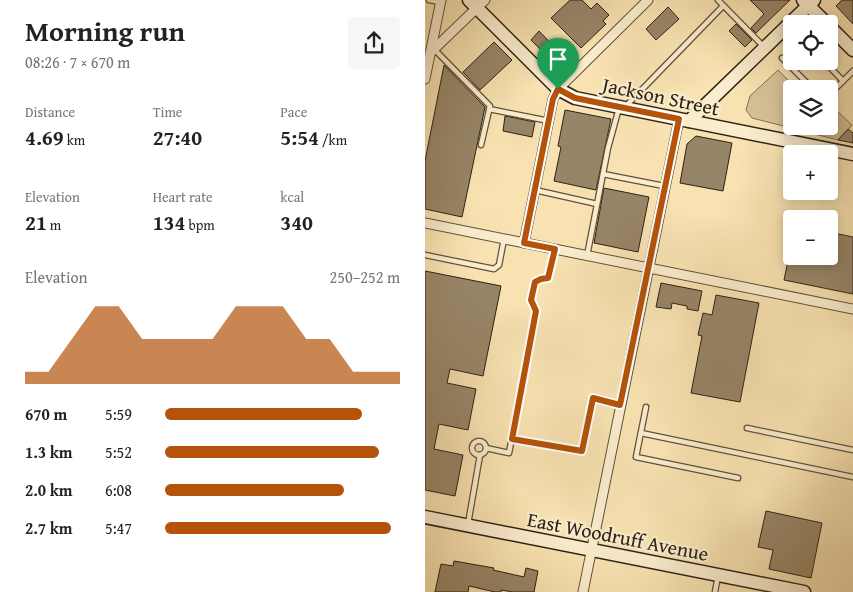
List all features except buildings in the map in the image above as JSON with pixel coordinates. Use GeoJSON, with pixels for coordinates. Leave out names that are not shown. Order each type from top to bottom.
{"type":"FeatureCollection","features":[{"type":"Feature","properties":{"kind":"street"},"geometry":{"type":"LineString","coordinates":[[524,243],[553,99],[558,89],[648,0]]}},
{"type":"Feature","properties":{"kind":"street"},"geometry":{"type":"LineString","coordinates":[[425,79],[433,52],[441,1]]}},
{"type":"Feature","properties":{"kind":"street"},"geometry":{"type":"LineString","coordinates":[[583,592],[647,268],[665,186],[684,120],[764,48],[809,2],[820,15]]}},
{"type":"Feature","properties":{"kind":"street"},"geometry":{"type":"LineString","coordinates":[[433,52],[477,3]]}},
{"type":"Feature","properties":{"kind":"street","name":"Jackson Street"},"geometry":{"type":"LineString","coordinates":[[477,3],[558,89],[575,98],[853,154]]}},
{"type":"Feature","properties":{"kind":"street"},"geometry":{"type":"LineString","coordinates":[[838,35],[853,50]]}},
{"type":"Feature","properties":{"kind":"street"},"geometry":{"type":"LineString","coordinates":[[425,223],[853,309]]}},
{"type":"Feature","properties":{"kind":"street","name":"East Woodruff Avenue"},"geometry":{"type":"LineString","coordinates":[[425,517],[804,592]]}},
{"type":"Feature","properties":{"kind":"lane"},"geometry":{"type":"LineString","coordinates":[[429,0],[441,1]]}},
{"type":"Feature","properties":{"kind":"lane"},"geometry":{"type":"LineString","coordinates":[[718,0],[764,48]]}},
{"type":"Feature","properties":{"kind":"lane"},"geometry":{"type":"LineString","coordinates":[[587,256],[608,148],[622,107],[723,6]]}},
{"type":"Feature","properties":{"kind":"lane"},"geometry":{"type":"LineString","coordinates":[[433,52],[490,106],[481,145]]}},
{"type":"Feature","properties":{"kind":"lane"},"geometry":{"type":"LineString","coordinates":[[782,58],[804,80]]}},
{"type":"Feature","properties":{"kind":"lane"},"geometry":{"type":"LineString","coordinates":[[833,70],[843,81]]}},
{"type":"Feature","properties":{"kind":"lane"},"geometry":{"type":"LineString","coordinates":[[838,86],[853,71]]}},
{"type":"Feature","properties":{"kind":"lane"},"geometry":{"type":"LineString","coordinates":[[489,109],[549,121]]}},
{"type":"Feature","properties":{"kind":"lane"},"geometry":{"type":"LineString","coordinates":[[603,174],[665,186]]}},
{"type":"Feature","properties":{"kind":"lane"},"geometry":{"type":"LineString","coordinates":[[535,190],[597,204]]}},
{"type":"Feature","properties":{"kind":"lane"},"geometry":{"type":"LineString","coordinates":[[425,255],[494,269],[499,264],[504,239]]}},
{"type":"Feature","properties":{"kind":"lane"},"geometry":{"type":"LineString","coordinates":[[486,448],[509,453],[536,311],[531,300],[535,282],[548,278],[555,249]]}},
{"type":"Feature","properties":{"kind":"lane"},"geometry":{"type":"LineString","coordinates":[[512,439],[582,451],[593,398],[620,405]]}},
{"type":"Feature","properties":{"kind":"lane"},"geometry":{"type":"LineString","coordinates":[[646,407],[636,457],[738,478]]}},
{"type":"Feature","properties":{"kind":"lane"},"geometry":{"type":"LineString","coordinates":[[747,428],[853,450]]}},
{"type":"Feature","properties":{"kind":"lane"},"geometry":{"type":"LineString","coordinates":[[641,433],[853,477]]}},
{"type":"Feature","properties":{"kind":"lane"},"geometry":{"type":"LineString","coordinates":[[480,455],[473,454],[472,445],[481,441],[485,444],[486,448]]}},
{"type":"Feature","properties":{"kind":"lane"},"geometry":{"type":"LineString","coordinates":[[468,526],[480,455],[484,453],[486,448]]}},
{"type":"Feature","properties":{"kind":"lane"},"geometry":{"type":"LineString","coordinates":[[715,592],[719,575]]}},
{"type":"Feature","properties":{"kind":"shaded area"},"geometry":{"type":"Polygon","coordinates":[[[778,70],[788,80],[783,80],[783,126],[752,118],[746,110],[750,96],[778,70]]]}},
{"type":"Feature","properties":{"kind":"shaded area"},"geometry":{"type":"Polygon","coordinates":[[[838,112],[852,125],[838,140],[818,135],[838,135],[838,112]]]}},
{"type":"Feature","properties":{"kind":"route"},"geometry":{"type":"LineString","coordinates":[[558,89],[575,98],[679,119],[620,405],[593,398],[582,451],[512,439],[536,311],[531,300],[535,282],[548,278],[551,272],[555,249],[524,243],[553,99],[558,89]]}}]}
